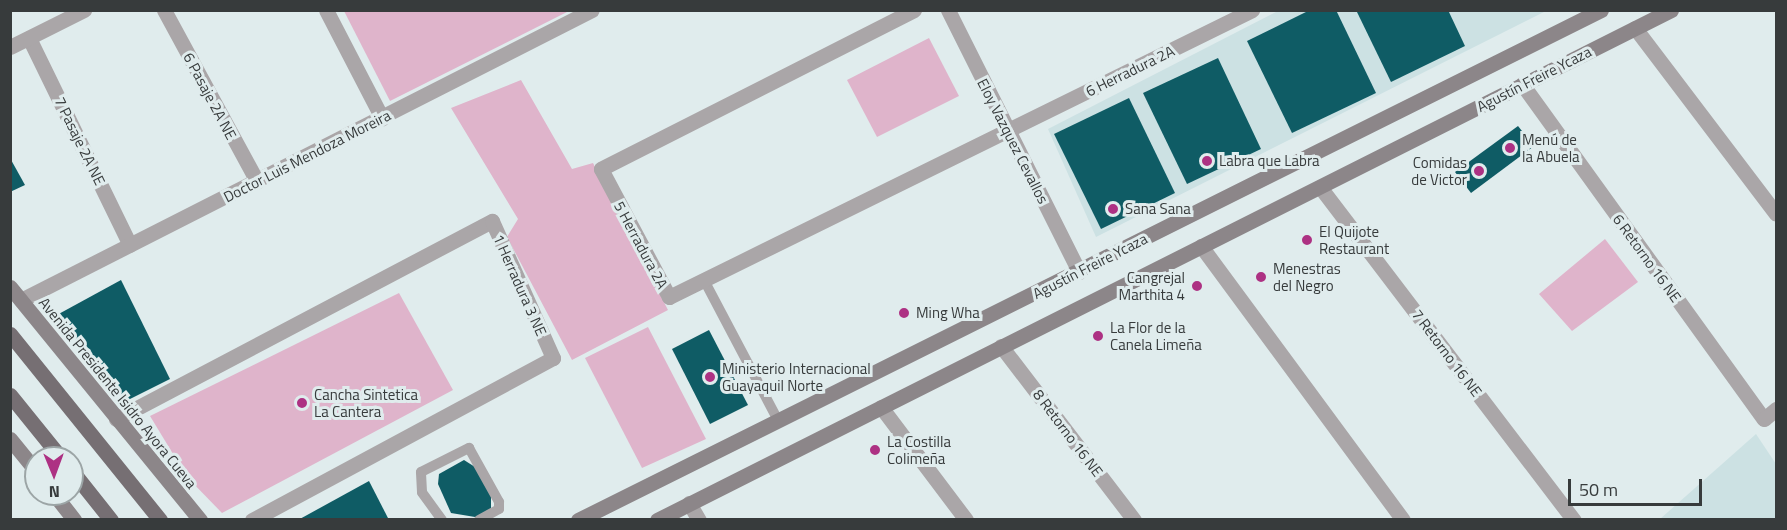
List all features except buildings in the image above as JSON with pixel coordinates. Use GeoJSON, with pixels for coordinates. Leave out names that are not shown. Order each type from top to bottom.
{"type":"FeatureCollection","features":[{"type":"Feature","properties":{"kind":"main road","name":"Agustín Freire Ycaza"},"geometry":{"type":"LineString","coordinates":[[578,519],[779,422],[1601,10]]}},
{"type":"Feature","properties":{"kind":"main road","name":"Agustín Freire Ycaza"},"geometry":{"type":"LineString","coordinates":[[657,519],[1671,10]]}},
{"type":"Feature","properties":{"kind":"main road","name":"Avenida Presidente Isidro Ayora Cueva"},"geometry":{"type":"LineString","coordinates":[[10,287],[200,519]]}},
{"type":"Feature","properties":{"kind":"main road"},"geometry":{"type":"LineString","coordinates":[[10,334],[160,519]]}},
{"type":"Feature","properties":{"kind":"main road"},"geometry":{"type":"LineString","coordinates":[[10,395],[51,446]]}},
{"type":"Feature","properties":{"kind":"main road"},"geometry":{"type":"LineString","coordinates":[[10,439],[24,456]]}},
{"type":"Feature","properties":{"kind":"main road"},"geometry":{"type":"LineString","coordinates":[[84,486],[111,519]]}},
{"type":"Feature","properties":{"kind":"main road"},"geometry":{"type":"LineString","coordinates":[[64,506],[74,519]]}},
{"type":"Feature","properties":{"kind":"street"},"geometry":{"type":"LineString","coordinates":[[10,47],[84,10]]}},
{"type":"Feature","properties":{"kind":"street","name":"6 Pasaje 2A NE"},"geometry":{"type":"LineString","coordinates":[[164,10],[257,181]]}},
{"type":"Feature","properties":{"kind":"street"},"geometry":{"type":"LineString","coordinates":[[326,10],[382,118]]}},
{"type":"Feature","properties":{"kind":"street","name":"Doctor Luis Mendoza Moreira"},"geometry":{"type":"LineString","coordinates":[[21,300],[592,10]]}},
{"type":"Feature","properties":{"kind":"street","name":"5 Herradura 2A"},"geometry":{"type":"LineString","coordinates":[[914,10],[601,169],[669,297],[1008,131]]}},
{"type":"Feature","properties":{"kind":"street","name":"Eloy Vazquez Cevallos"},"geometry":{"type":"LineString","coordinates":[[948,10],[1079,272]]}},
{"type":"Feature","properties":{"kind":"street","name":"6 Herradura 2A"},"geometry":{"type":"LineString","coordinates":[[1008,131],[1252,10]]}},
{"type":"Feature","properties":{"kind":"street"},"geometry":{"type":"LineString","coordinates":[[1635,28],[1776,214]]}},
{"type":"Feature","properties":{"kind":"street","name":"7 Pasaje 2A NE"},"geometry":{"type":"LineString","coordinates":[[29,38],[130,245]]}},
{"type":"Feature","properties":{"kind":"street","name":"6 Retorno 16 NE"},"geometry":{"type":"LineString","coordinates":[[1522,84],[1764,419],[1776,409]]}},
{"type":"Feature","properties":{"kind":"street","name":"7 Retorno 16 NE"},"geometry":{"type":"LineString","coordinates":[[1320,187],[1574,519]]}},
{"type":"Feature","properties":{"kind":"street","name":"1 Herradura 3 NE"},"geometry":{"type":"LineString","coordinates":[[117,419],[492,221],[553,358],[252,519]]}},
{"type":"Feature","properties":{"kind":"street"},"geometry":{"type":"LineString","coordinates":[[1201,246],[1403,519]]}},
{"type":"Feature","properties":{"kind":"street","name":"8 Retorno 16 NE"},"geometry":{"type":"LineString","coordinates":[[1001,346],[1134,519]]}},
{"type":"Feature","properties":{"kind":"street"},"geometry":{"type":"LineString","coordinates":[[880,407],[966,519]]}},
{"type":"Feature","properties":{"kind":"street"},"geometry":{"type":"LineString","coordinates":[[688,504],[699,519]]}},
{"type":"Feature","properties":{"kind":"lane"},"geometry":{"type":"LineString","coordinates":[[704,280],[779,422]]}},
{"type":"Feature","properties":{"kind":"lane"},"geometry":{"type":"LineString","coordinates":[[442,519],[422,492],[421,472],[469,448],[499,502],[499,509],[479,519]]}},
{"type":"Feature","properties":{"kind":"shaded area"},"geometry":{"type":"Polygon","coordinates":[[[344,11],[569,11],[390,101],[344,11]]]}},
{"type":"Feature","properties":{"kind":"shaded area"},"geometry":{"type":"Polygon","coordinates":[[[1278,11],[1546,11],[1096,237],[1048,129],[1278,11]]]}},
{"type":"Feature","properties":{"kind":"shaded area"},"geometry":{"type":"Polygon","coordinates":[[[929,38],[959,96],[877,137],[847,80],[929,38]]]}},
{"type":"Feature","properties":{"kind":"shaded area"},"geometry":{"type":"Polygon","coordinates":[[[521,80],[572,169],[593,163],[668,310],[572,360],[507,237],[518,219],[451,108],[521,80]]]}},
{"type":"Feature","properties":{"kind":"shaded area"},"geometry":{"type":"Polygon","coordinates":[[[1605,239],[1638,282],[1572,331],[1539,294],[1605,239]]]}},
{"type":"Feature","properties":{"kind":"shaded area","name":"Cancha Sintetica La Cantera"},"geometry":{"type":"Polygon","coordinates":[[[399,293],[453,390],[222,513],[187,477],[150,416],[399,293]]]}},
{"type":"Feature","properties":{"kind":"shaded area"},"geometry":{"type":"Polygon","coordinates":[[[648,327],[706,439],[642,468],[585,358],[648,327]]]}},
{"type":"Feature","properties":{"kind":"shaded area"},"geometry":{"type":"Polygon","coordinates":[[[1756,434],[1776,464],[1776,519],[1660,519],[1756,434]]]}},
{"type":"Feature","properties":{"kind":"place","name":"Menú de la Abuela"},"geometry":{"type":"Point","coordinates":[1510,148]}},
{"type":"Feature","properties":{"kind":"place","name":"Labra que Labra"},"geometry":{"type":"Point","coordinates":[1207,161]}},
{"type":"Feature","properties":{"kind":"place","name":"Comidas de Victor"},"geometry":{"type":"Point","coordinates":[1479,171]}},
{"type":"Feature","properties":{"kind":"place","name":"Sana Sana"},"geometry":{"type":"Point","coordinates":[1113,209]}},
{"type":"Feature","properties":{"kind":"place","name":"El Quijote Restaurant"},"geometry":{"type":"Point","coordinates":[1307,240]}},
{"type":"Feature","properties":{"kind":"place","name":"Menestras del Negro"},"geometry":{"type":"Point","coordinates":[1261,277]}},
{"type":"Feature","properties":{"kind":"place","name":"Cangrejal Marthita 4"},"geometry":{"type":"Point","coordinates":[1197,286]}},
{"type":"Feature","properties":{"kind":"place","name":"Ming Wha"},"geometry":{"type":"Point","coordinates":[904,313]}},
{"type":"Feature","properties":{"kind":"place","name":"La Flor de la Canela Limeña"},"geometry":{"type":"Point","coordinates":[1098,336]}},
{"type":"Feature","properties":{"kind":"place","name":"Ministerio Internacional Guayaquil Norte"},"geometry":{"type":"Point","coordinates":[710,377]}},
{"type":"Feature","properties":{"kind":"place","name":"Cancha Sintetica La Cantera"},"geometry":{"type":"Point","coordinates":[302,403]}},
{"type":"Feature","properties":{"kind":"place","name":"La Costilla Colimeña"},"geometry":{"type":"Point","coordinates":[875,450]}}]}
